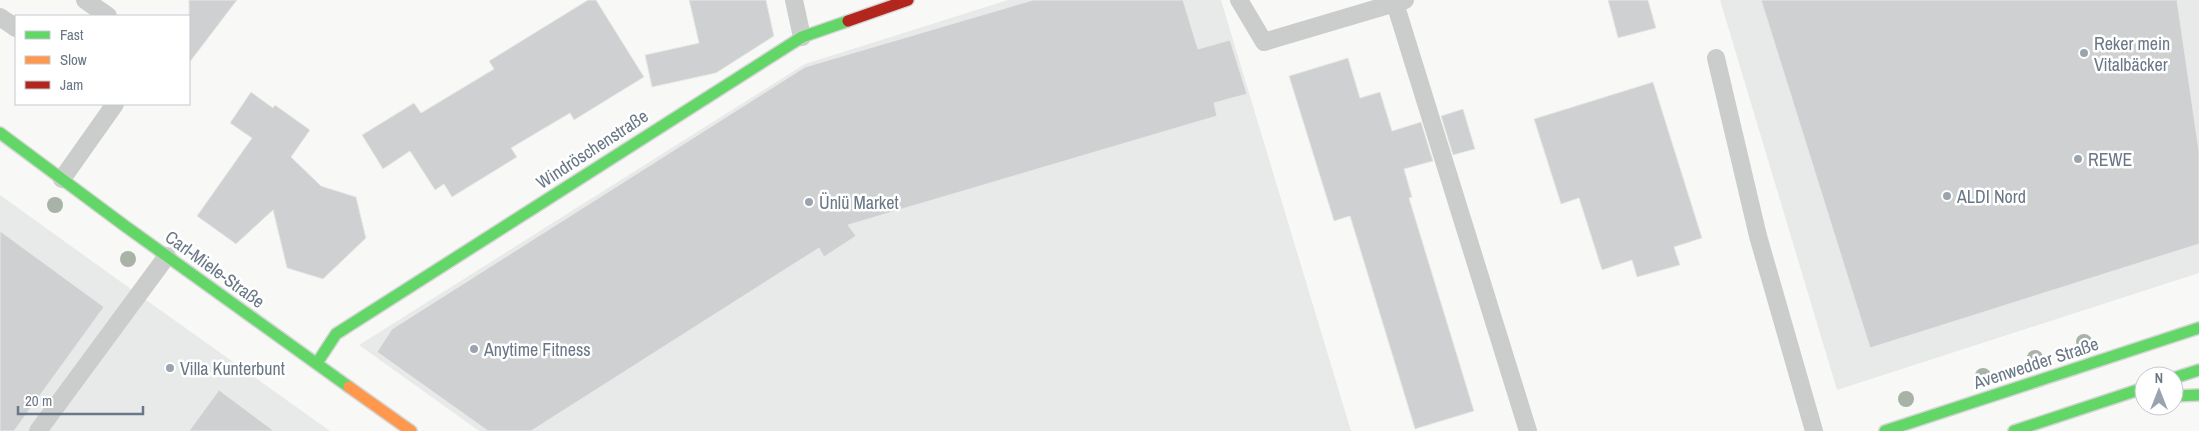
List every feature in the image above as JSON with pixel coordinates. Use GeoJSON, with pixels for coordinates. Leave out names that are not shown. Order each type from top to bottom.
{"type":"FeatureCollection","features":[{"type":"Feature","properties":{"kind":"street","name":"Windröschenstraße"},"geometry":{"type":"LineString","coordinates":[[317,363],[336,334],[802,37],[908,0]]}},
{"type":"Feature","properties":{"kind":"street","name":"Carl-Miele-Straße"},"geometry":{"type":"LineString","coordinates":[[3,142],[62,179],[411,431]]}},
{"type":"Feature","properties":{"kind":"street","name":"Avenwedder Straße"},"geometry":{"type":"LineString","coordinates":[[1885,431],[2199,328]]}},
{"type":"Feature","properties":{"kind":"street"},"geometry":{"type":"LineString","coordinates":[[2184,375],[2199,370]]}},
{"type":"Feature","properties":{"kind":"street"},"geometry":{"type":"LineString","coordinates":[[2014,431],[2134,391]]}},
{"type":"Feature","properties":{"kind":"street"},"geometry":{"type":"LineString","coordinates":[[2184,396],[2199,396]]}},
{"type":"Feature","properties":{"kind":"street"},"geometry":{"type":"LineString","coordinates":[[2091,406],[2134,400]]}},
{"type":"Feature","properties":{"kind":"lane"},"geometry":{"type":"LineString","coordinates":[[85,0],[107,15]]}},
{"type":"Feature","properties":{"kind":"lane"},"geometry":{"type":"LineString","coordinates":[[794,0],[802,37]]}},
{"type":"Feature","properties":{"kind":"lane"},"geometry":{"type":"LineString","coordinates":[[1239,0],[1264,42],[1398,1],[1528,431]]}},
{"type":"Feature","properties":{"kind":"lane"},"geometry":{"type":"LineString","coordinates":[[0,16],[15,27]]}},
{"type":"Feature","properties":{"kind":"lane"},"geometry":{"type":"LineString","coordinates":[[1716,58],[1758,236],[1814,431]]}},
{"type":"Feature","properties":{"kind":"lane"},"geometry":{"type":"LineString","coordinates":[[62,179],[114,105]]}},
{"type":"Feature","properties":{"kind":"lane"},"geometry":{"type":"LineString","coordinates":[[38,431],[167,256]]}},
{"type":"Feature","properties":{"kind":"shaded area"},"geometry":{"type":"Polygon","coordinates":[[[1008,0],[1221,0],[1351,431],[479,431],[359,345],[805,64],[1008,0]]]}},
{"type":"Feature","properties":{"kind":"shaded area"},"geometry":{"type":"Polygon","coordinates":[[[1720,0],[2199,0],[2199,273],[1837,390],[1720,0]]]}},
{"type":"Feature","properties":{"kind":"shaded area"},"geometry":{"type":"Polygon","coordinates":[[[0,195],[149,302],[330,431],[0,431],[0,195]]]}},
{"type":"Feature","properties":{"kind":"building"},"geometry":{"type":"Polygon","coordinates":[[[189,0],[237,0],[190,62],[189,0]]]}},
{"type":"Feature","properties":{"kind":"building"},"geometry":{"type":"Polygon","coordinates":[[[588,0],[596,0],[644,77],[574,120],[570,113],[511,148],[517,157],[452,197],[444,184],[435,190],[410,151],[383,169],[362,135],[414,103],[421,113],[494,69],[489,61],[588,0]]]}},
{"type":"Feature","properties":{"kind":"building"},"geometry":{"type":"Polygon","coordinates":[[[689,0],[766,0],[774,36],[716,73],[652,87],[645,55],[699,43],[689,0]]]}},
{"type":"Feature","properties":{"kind":"building"},"geometry":{"type":"Polygon","coordinates":[[[1033,0],[1183,0],[1198,49],[1230,40],[1247,94],[1214,103],[1217,116],[848,225],[856,236],[824,257],[819,248],[531,431],[488,431],[377,352],[392,329],[805,67],[1033,0]]]}},
{"type":"Feature","properties":{"kind":"building"},"geometry":{"type":"Polygon","coordinates":[[[1608,0],[1648,0],[1656,28],[1618,38],[1608,0]]]}},
{"type":"Feature","properties":{"kind":"building"},"geometry":{"type":"Polygon","coordinates":[[[1761,0],[2177,0],[2199,151],[2199,244],[1870,348],[1761,0]]]}},
{"type":"Feature","properties":{"kind":"building"},"geometry":{"type":"Polygon","coordinates":[[[1348,58],[1360,98],[1380,92],[1392,131],[1421,122],[1433,161],[1404,169],[1412,197],[1409,198],[1474,411],[1415,429],[1350,216],[1334,221],[1289,76],[1348,58]]]}},
{"type":"Feature","properties":{"kind":"building"},"geometry":{"type":"Polygon","coordinates":[[[1653,82],[1702,238],[1674,247],[1680,265],[1637,277],[1632,260],[1602,270],[1579,198],[1561,204],[1534,119],[1653,82]]]}},
{"type":"Feature","properties":{"kind":"building"},"geometry":{"type":"Polygon","coordinates":[[[251,92],[273,108],[275,105],[310,130],[291,157],[321,186],[356,197],[366,238],[323,279],[287,268],[273,210],[236,244],[197,216],[252,138],[230,123],[251,92]]]}},
{"type":"Feature","properties":{"kind":"building"},"geometry":{"type":"Polygon","coordinates":[[[1463,109],[1475,149],[1453,155],[1441,116],[1463,109]]]}},
{"type":"Feature","properties":{"kind":"building"},"geometry":{"type":"Polygon","coordinates":[[[0,231],[104,307],[14,431],[0,431],[0,231]]]}},
{"type":"Feature","properties":{"kind":"building"},"geometry":{"type":"Polygon","coordinates":[[[219,390],[274,431],[189,431],[219,390]]]}},
{"type":"Feature","properties":{"kind":"traffic: fast"},"geometry":{"type":"LineString","coordinates":[[317,363],[336,334],[802,37],[848,21]]}},
{"type":"Feature","properties":{"kind":"traffic: fast"},"geometry":{"type":"LineString","coordinates":[[0,133],[125,226],[349,387]]}},
{"type":"Feature","properties":{"kind":"traffic: fast"},"geometry":{"type":"LineString","coordinates":[[1885,431],[2199,328]]}},
{"type":"Feature","properties":{"kind":"traffic: fast"},"geometry":{"type":"LineString","coordinates":[[2184,375],[2199,370]]}},
{"type":"Feature","properties":{"kind":"traffic: fast"},"geometry":{"type":"LineString","coordinates":[[2014,431],[2134,391]]}},
{"type":"Feature","properties":{"kind":"traffic: fast"},"geometry":{"type":"LineString","coordinates":[[2184,396],[2199,395]]}},
{"type":"Feature","properties":{"kind":"traffic: slow"},"geometry":{"type":"LineString","coordinates":[[349,387],[411,431]]}},
{"type":"Feature","properties":{"kind":"traffic: jam"},"geometry":{"type":"LineString","coordinates":[[848,21],[908,0]]}},
{"type":"Feature","properties":{"kind":"place","name":"Reker mein Vitalbäcker"},"geometry":{"type":"Point","coordinates":[2084,53]}},
{"type":"Feature","properties":{"kind":"place","name":"REWE"},"geometry":{"type":"Point","coordinates":[2078,159]}},
{"type":"Feature","properties":{"kind":"place","name":"ALDI Nord"},"geometry":{"type":"Point","coordinates":[1947,196]}},
{"type":"Feature","properties":{"kind":"place","name":"Ünlü Market"},"geometry":{"type":"Point","coordinates":[809,202]}},
{"type":"Feature","properties":{"kind":"place","name":"Anytime Fitness"},"geometry":{"type":"Point","coordinates":[474,349]}},
{"type":"Feature","properties":{"kind":"place","name":"Villa Kunterbunt"},"geometry":{"type":"Point","coordinates":[170,368]}}]}
